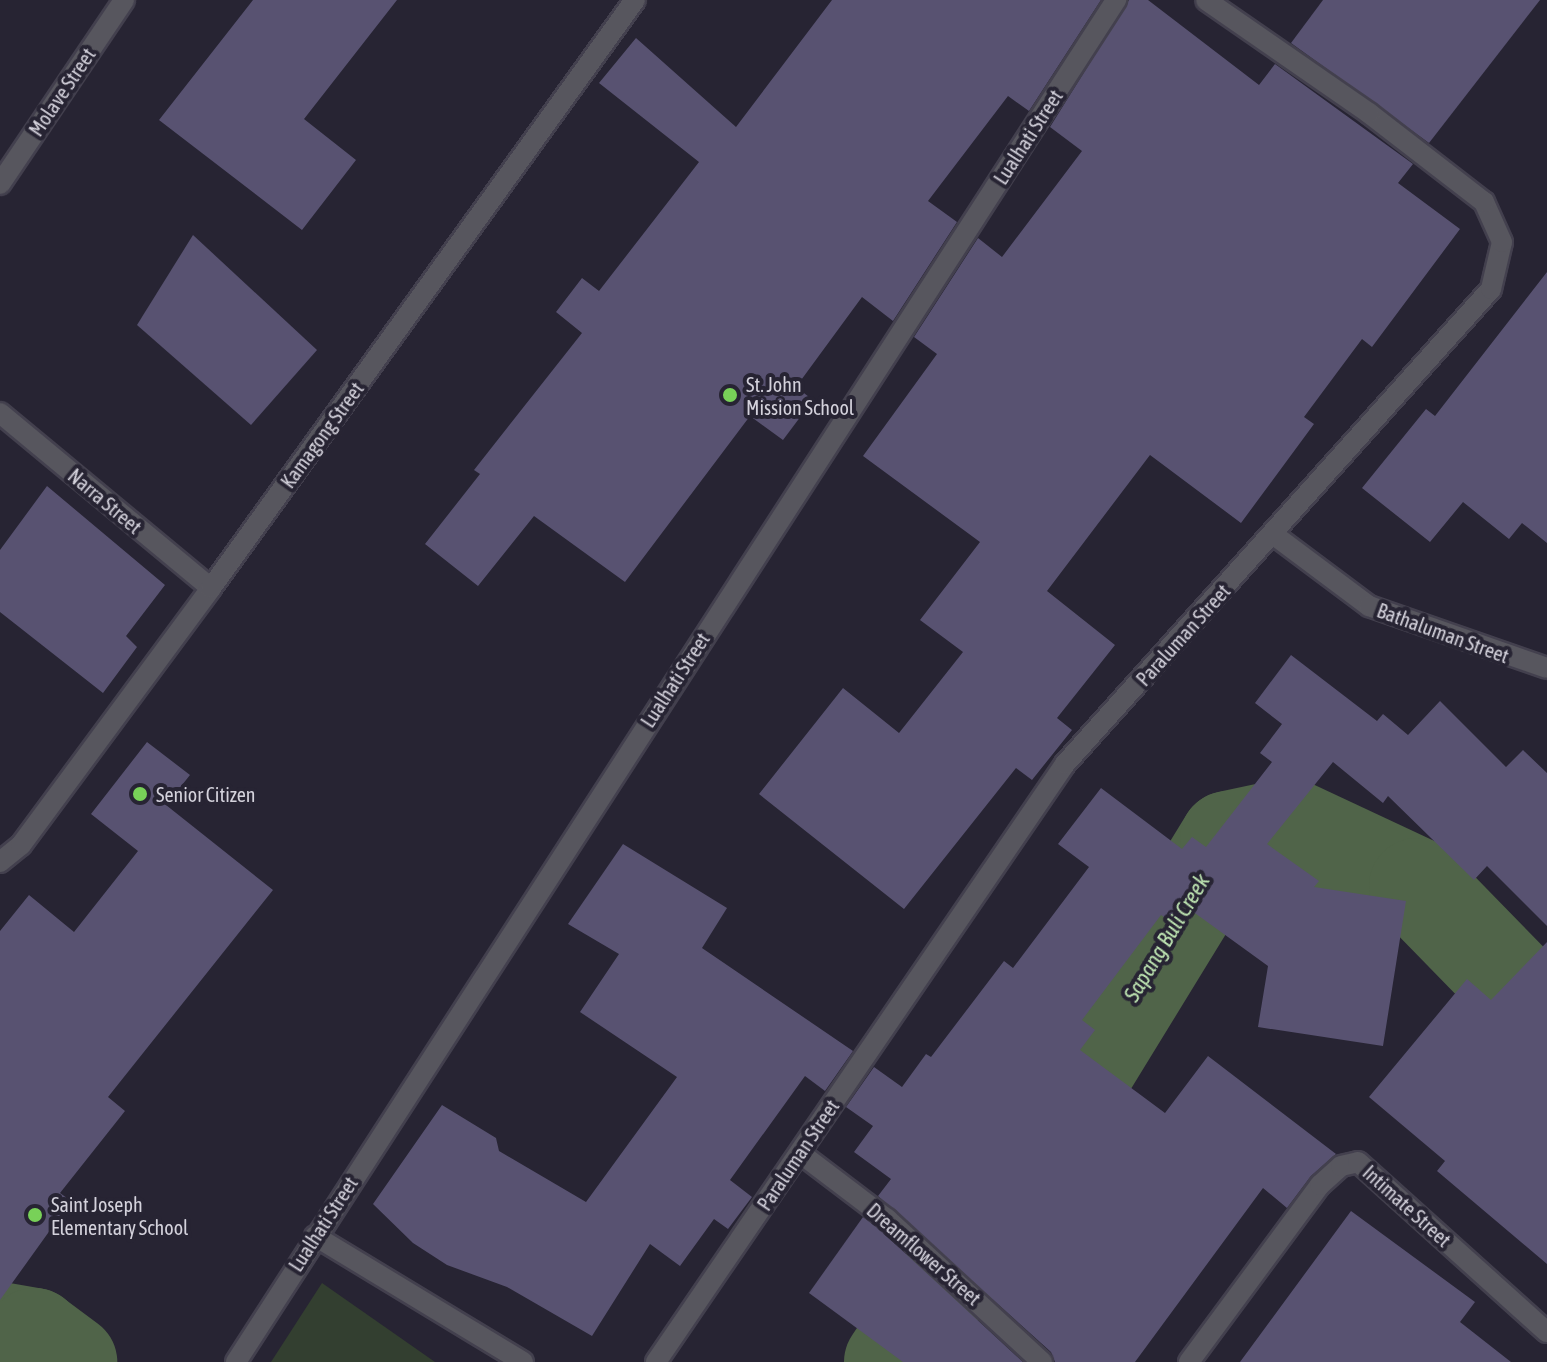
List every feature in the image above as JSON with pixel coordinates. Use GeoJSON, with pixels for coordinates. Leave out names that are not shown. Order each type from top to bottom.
{"type":"FeatureCollection","features":[{"type":"Feature","properties":{"kind":"street","name":"Molave Street"},"geometry":{"type":"LineString","coordinates":[[0,184],[124,0]]}},
{"type":"Feature","properties":{"kind":"street","name":"Kamagong Street"},"geometry":{"type":"LineString","coordinates":[[0,862],[21,845],[211,588],[635,0]]}},
{"type":"Feature","properties":{"kind":"street","name":"Lualhati Street"},"geometry":{"type":"LineString","coordinates":[[236,1362],[1116,0]]}},
{"type":"Feature","properties":{"kind":"street","name":"Paraluman Street"},"geometry":{"type":"LineString","coordinates":[[656,1362],[1065,764],[1274,535],[1491,289],[1502,242],[1484,202],[1369,113],[1206,0]]}},
{"type":"Feature","properties":{"kind":"street","name":"Narra Street"},"geometry":{"type":"LineString","coordinates":[[0,413],[211,588]]}},
{"type":"Feature","properties":{"kind":"street","name":"Bathaluman Street"},"geometry":{"type":"LineString","coordinates":[[1274,535],[1369,606],[1544,670]]}},
{"type":"Feature","properties":{"kind":"street","name":"Dreamflower Street"},"geometry":{"type":"LineString","coordinates":[[800,1153],[887,1219],[1042,1362]]}},
{"type":"Feature","properties":{"kind":"street","name":"Intimate Street"},"geometry":{"type":"LineString","coordinates":[[1189,1362],[1320,1185],[1341,1166],[1358,1162],[1547,1332]]}},
{"type":"Feature","properties":{"kind":"street"},"geometry":{"type":"LineString","coordinates":[[315,1236],[523,1362]]}},
{"type":"Feature","properties":{"kind":"green space"},"geometry":{"type":"Polygon","coordinates":[[[322,1283],[435,1362],[271,1362],[322,1283]]]}},
{"type":"Feature","properties":{"kind":"building"},"geometry":{"type":"Polygon","coordinates":[[[253,0],[397,0],[304,119],[356,160],[302,230],[159,120],[253,0]]]}},
{"type":"Feature","properties":{"kind":"building"},"geometry":{"type":"Polygon","coordinates":[[[832,0],[1101,0],[1029,111],[1008,96],[928,201],[957,222],[893,321],[862,297],[796,387],[813,400],[783,440],[750,416],[625,582],[534,516],[478,586],[425,544],[480,474],[474,470],[582,333],[556,312],[582,278],[599,291],[699,162],[599,83],[636,38],[736,127],[832,0]]]}},
{"type":"Feature","properties":{"kind":"building"},"geometry":{"type":"Polygon","coordinates":[[[1129,0],[1148,0],[1259,85],[1275,64],[1413,164],[1398,183],[1460,229],[1372,347],[1362,339],[1304,417],[1314,424],[1241,523],[1150,455],[1047,591],[1115,645],[1057,718],[1072,730],[1032,780],[1016,768],[904,909],[759,794],[843,688],[899,733],[963,652],[920,620],[980,542],[863,456],[937,354],[914,337],[978,238],[1002,257],[1082,151],[1050,127],[1129,0]]]}},
{"type":"Feature","properties":{"kind":"building"},"geometry":{"type":"Polygon","coordinates":[[[1323,0],[1540,0],[1429,143],[1291,43],[1323,0]]]}},
{"type":"Feature","properties":{"kind":"building"},"geometry":{"type":"Polygon","coordinates":[[[193,235],[317,350],[251,425],[137,325],[193,235]]]}},
{"type":"Feature","properties":{"kind":"building"},"geometry":{"type":"Polygon","coordinates":[[[1547,272],[1547,543],[1522,523],[1509,539],[1463,502],[1430,542],[1362,488],[1426,409],[1435,416],[1547,272]]]}},
{"type":"Feature","properties":{"kind":"building"},"geometry":{"type":"Polygon","coordinates":[[[47,486],[165,585],[126,636],[137,647],[103,693],[0,612],[0,550],[47,486]]]}},
{"type":"Feature","properties":{"kind":"building"},"geometry":{"type":"Polygon","coordinates":[[[1291,655],[1377,721],[1383,714],[1408,735],[1440,701],[1506,767],[1523,750],[1547,773],[1547,926],[1487,866],[1474,880],[1388,796],[1383,803],[1333,762],[1267,844],[1319,881],[1314,887],[1406,901],[1383,1046],[1258,1027],[1268,966],[1181,903],[1169,920],[1161,915],[1082,1020],[1095,1030],[1080,1050],[1165,1113],[1208,1056],[1336,1154],[1311,1176],[1287,1208],[1263,1188],[1135,1362],[1055,1362],[1051,1352],[878,1196],[891,1179],[854,1152],[873,1126],[846,1107],[874,1067],[902,1087],[926,1054],[931,1057],[1004,961],[1013,968],[1089,867],[1058,844],[1101,788],[1182,849],[1192,837],[1206,847],[1272,762],[1260,753],[1282,724],[1255,703],[1291,655]]]}},
{"type":"Feature","properties":{"kind":"building"},"geometry":{"type":"Polygon","coordinates":[[[147,742],[190,775],[166,805],[273,890],[108,1097],[125,1111],[60,1193],[71,1201],[0,1300],[0,931],[29,895],[74,932],[138,851],[91,814],[147,742]]]}},
{"type":"Feature","properties":{"kind":"building"},"geometry":{"type":"Polygon","coordinates":[[[623,844],[727,908],[702,948],[853,1051],[825,1091],[805,1076],[730,1180],[752,1197],[728,1229],[714,1219],[680,1266],[650,1244],[592,1336],[507,1287],[447,1265],[413,1243],[373,1204],[442,1105],[496,1138],[499,1151],[586,1202],[677,1077],[580,1012],[619,954],[568,924],[623,844]]]}},
{"type":"Feature","properties":{"kind":"building"},"geometry":{"type":"Polygon","coordinates":[[[1547,942],[1547,1264],[1437,1171],[1445,1161],[1369,1097],[1467,979],[1491,1000],[1547,942]]]}},
{"type":"Feature","properties":{"kind":"building"},"geometry":{"type":"Polygon","coordinates":[[[1351,1211],[1475,1302],[1460,1322],[1511,1362],[1240,1362],[1351,1211]]]}},
{"type":"Feature","properties":{"kind":"building"},"geometry":{"type":"Polygon","coordinates":[[[863,1217],[1023,1362],[903,1362],[809,1293],[863,1217]]]}},
{"type":"Feature","properties":{"kind":"waterway","name":"Sapang Buli Creek"},"geometry":{"type":"LineString","coordinates":[[892,1362],[1074,1090],[1228,839],[1289,826],[1417,886],[1547,1019]]}},
{"type":"Feature","properties":{"kind":"waterway","name":"Sapang Buli Creek"},"geometry":{"type":"LineString","coordinates":[[0,1330],[34,1336],[69,1362]]}},
{"type":"Feature","properties":{"kind":"place","name":"St. John Mission School"},"geometry":{"type":"Point","coordinates":[730,395]}},
{"type":"Feature","properties":{"kind":"place","name":"Senior Citizen"},"geometry":{"type":"Point","coordinates":[140,794]}},
{"type":"Feature","properties":{"kind":"place","name":"Saint Joseph Elementary School"},"geometry":{"type":"Point","coordinates":[35,1215]}}]}
